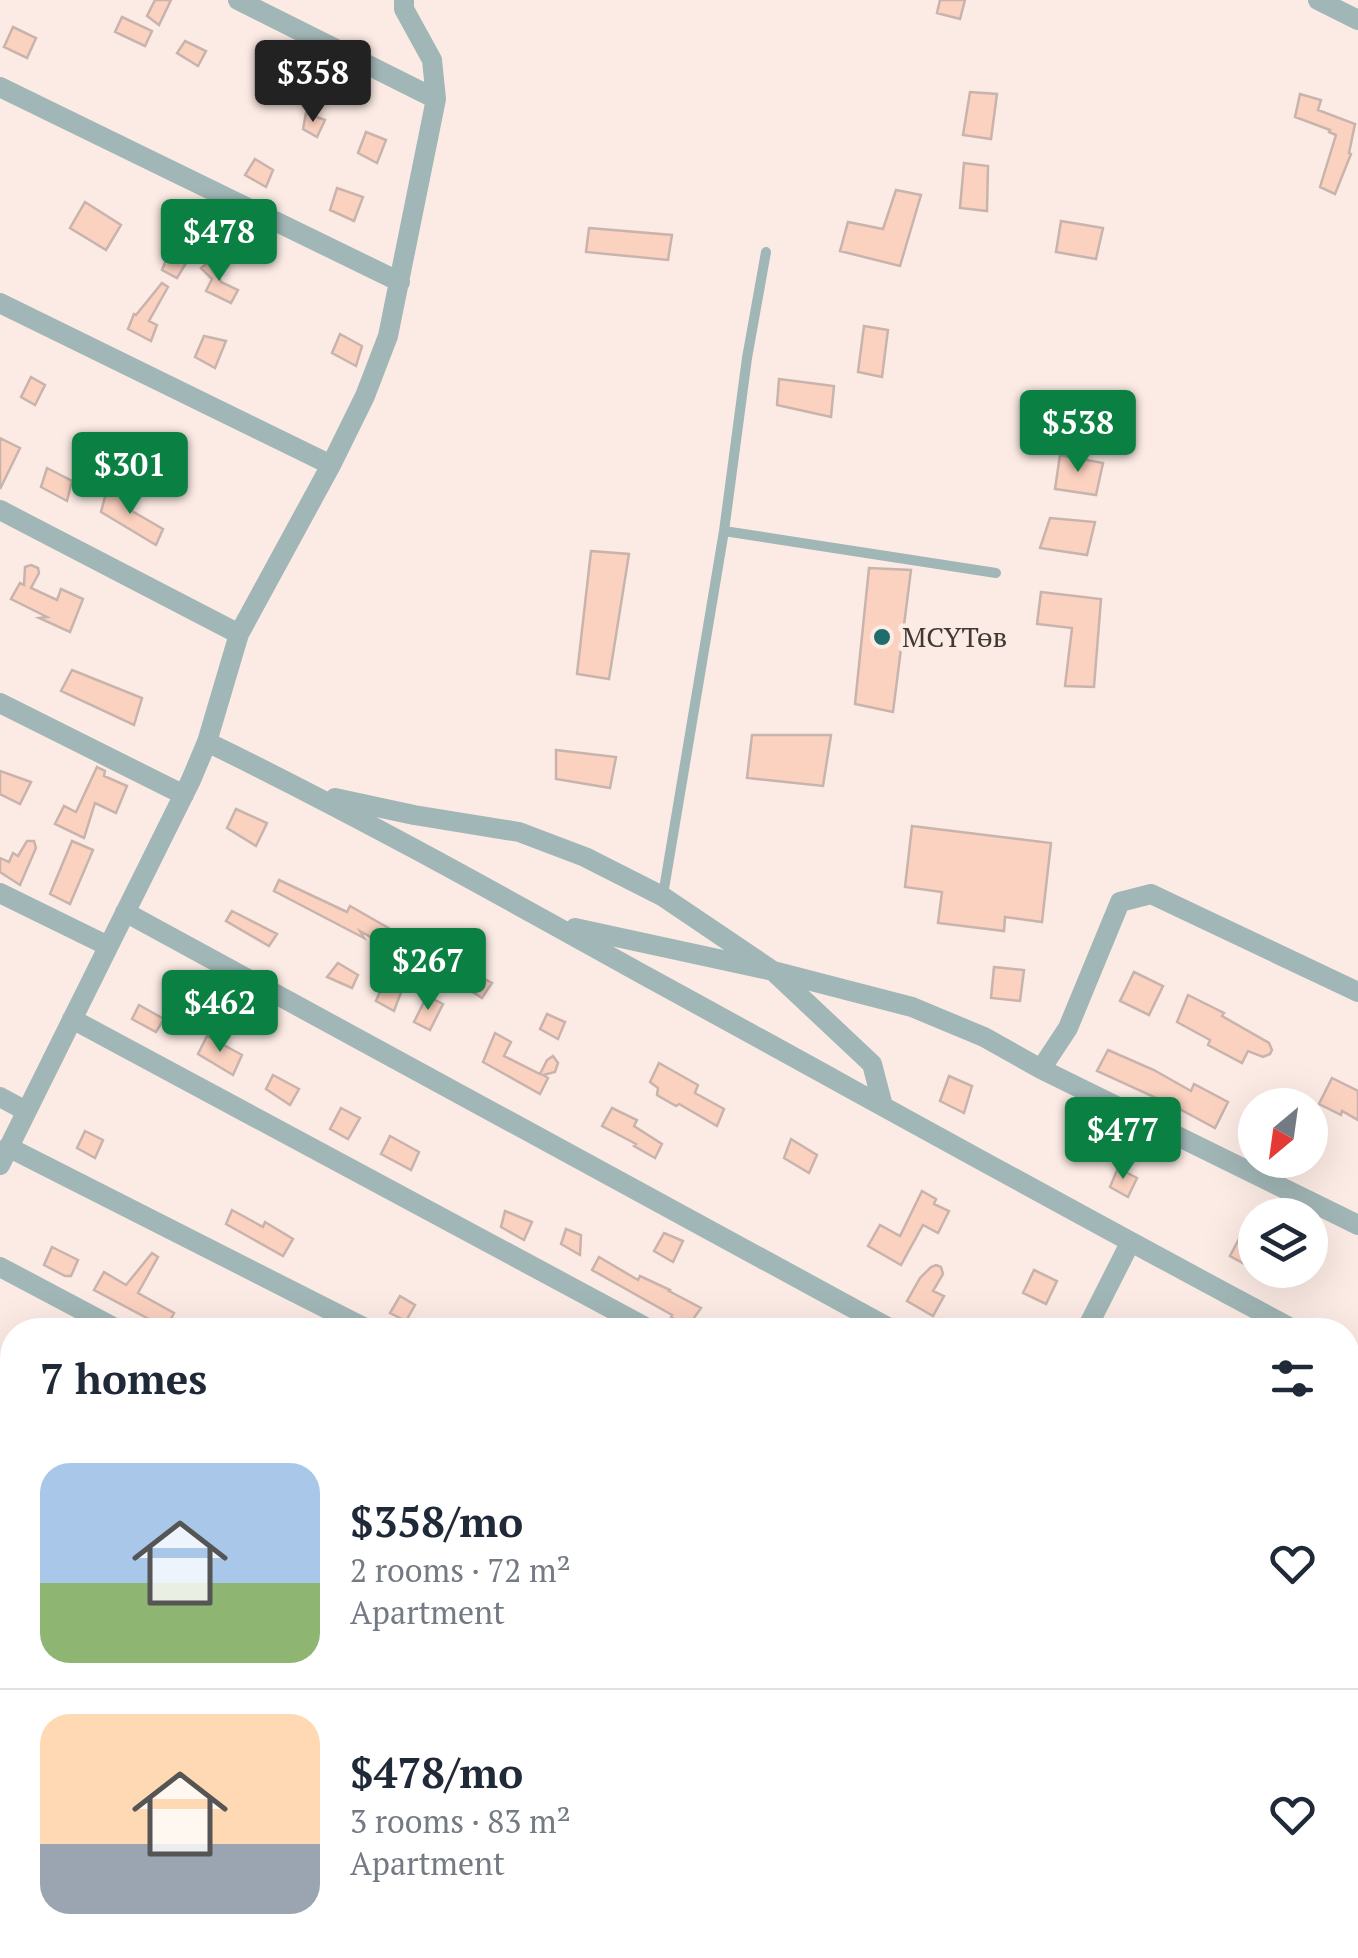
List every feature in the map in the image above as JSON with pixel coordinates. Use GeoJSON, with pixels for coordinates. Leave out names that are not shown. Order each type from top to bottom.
{"type":"FeatureCollection","features":[{"type":"Feature","properties":{"kind":"street"},"geometry":{"type":"LineString","coordinates":[[238,0],[436,99]]}},
{"type":"Feature","properties":{"kind":"street"},"geometry":{"type":"LineString","coordinates":[[344,1318],[4,1156],[184,795],[207,742],[239,634],[331,465],[365,396],[388,336],[436,99],[432,60],[404,8],[404,0]]}},
{"type":"Feature","properties":{"kind":"street"},"geometry":{"type":"LineString","coordinates":[[1318,0],[1358,20]]}},
{"type":"Feature","properties":{"kind":"street"},"geometry":{"type":"LineString","coordinates":[[0,87],[400,282]]}},
{"type":"Feature","properties":{"kind":"street"},"geometry":{"type":"LineString","coordinates":[[0,303],[331,465]]}},
{"type":"Feature","properties":{"kind":"street"},"geometry":{"type":"LineString","coordinates":[[0,510],[239,634]]}},
{"type":"Feature","properties":{"kind":"street"},"geometry":{"type":"LineString","coordinates":[[0,703],[184,795]]}},
{"type":"Feature","properties":{"kind":"street"},"geometry":{"type":"LineString","coordinates":[[207,742],[310,792],[1272,1318]]}},
{"type":"Feature","properties":{"kind":"street"},"geometry":{"type":"LineString","coordinates":[[310,792],[518,832],[585,857],[662,896],[773,971],[872,1064],[883,1106]]}},
{"type":"Feature","properties":{"kind":"street"},"geometry":{"type":"LineString","coordinates":[[0,893],[108,946]]}},
{"type":"Feature","properties":{"kind":"street"},"geometry":{"type":"LineString","coordinates":[[1041,1069],[1068,1028],[1120,902],[1151,894],[1358,992]]}},
{"type":"Feature","properties":{"kind":"street"},"geometry":{"type":"LineString","coordinates":[[125,912],[871,1318]]}},
{"type":"Feature","properties":{"kind":"street"},"geometry":{"type":"LineString","coordinates":[[550,923],[773,971],[912,1007],[984,1038],[1358,1225]]}},
{"type":"Feature","properties":{"kind":"street"},"geometry":{"type":"LineString","coordinates":[[72,1019],[629,1318]]}},
{"type":"Feature","properties":{"kind":"street"},"geometry":{"type":"LineString","coordinates":[[0,1098],[26,1110]]}},
{"type":"Feature","properties":{"kind":"street"},"geometry":{"type":"LineString","coordinates":[[1092,1318],[1130,1243]]}},
{"type":"Feature","properties":{"kind":"street"},"geometry":{"type":"LineString","coordinates":[[0,1266],[97,1318]]}},
{"type":"Feature","properties":{"kind":"lane"},"geometry":{"type":"LineString","coordinates":[[662,896],[724,531],[747,358],[766,252]]}},
{"type":"Feature","properties":{"kind":"lane"},"geometry":{"type":"LineString","coordinates":[[724,531],[996,573]]}},
{"type":"Feature","properties":{"kind":"building"},"geometry":{"type":"Polygon","coordinates":[[[155,0],[171,0],[159,25],[147,16],[155,0]]]}},
{"type":"Feature","properties":{"kind":"building"},"geometry":{"type":"Polygon","coordinates":[[[940,0],[965,0],[960,19],[937,13],[940,0]]]}},
{"type":"Feature","properties":{"kind":"building"},"geometry":{"type":"Polygon","coordinates":[[[122,17],[152,31],[145,46],[115,32],[122,17]]]}},
{"type":"Feature","properties":{"kind":"building"},"geometry":{"type":"Polygon","coordinates":[[[13,27],[36,38],[27,58],[4,47],[13,27]]]}},
{"type":"Feature","properties":{"kind":"building"},"geometry":{"type":"Polygon","coordinates":[[[185,41],[206,51],[198,66],[177,53],[185,41]]]}},
{"type":"Feature","properties":{"kind":"building"},"geometry":{"type":"Polygon","coordinates":[[[970,92],[997,94],[991,139],[963,135],[970,92]]]}},
{"type":"Feature","properties":{"kind":"building"},"geometry":{"type":"Polygon","coordinates":[[[1300,94],[1321,100],[1318,110],[1355,124],[1351,154],[1335,194],[1320,187],[1336,135],[1295,117],[1300,94]]]}},
{"type":"Feature","properties":{"kind":"building"},"geometry":{"type":"Polygon","coordinates":[[[306,113],[325,120],[317,137],[303,129],[306,113]]]}},
{"type":"Feature","properties":{"kind":"building"},"geometry":{"type":"Polygon","coordinates":[[[366,132],[386,140],[377,163],[358,153],[366,132]]]}},
{"type":"Feature","properties":{"kind":"building"},"geometry":{"type":"Polygon","coordinates":[[[255,159],[273,170],[266,187],[245,175],[255,159]]]}},
{"type":"Feature","properties":{"kind":"building"},"geometry":{"type":"Polygon","coordinates":[[[964,163],[988,166],[987,211],[960,208],[964,163]]]}},
{"type":"Feature","properties":{"kind":"building"},"geometry":{"type":"Polygon","coordinates":[[[337,188],[363,197],[354,221],[330,210],[337,188]]]}},
{"type":"Feature","properties":{"kind":"building"},"geometry":{"type":"Polygon","coordinates":[[[896,190],[921,195],[900,266],[840,251],[848,222],[883,229],[896,190]]]}},
{"type":"Feature","properties":{"kind":"building"},"geometry":{"type":"Polygon","coordinates":[[[85,202],[121,225],[106,250],[70,228],[85,202]]]}},
{"type":"Feature","properties":{"kind":"building"},"geometry":{"type":"Polygon","coordinates":[[[1061,221],[1103,228],[1096,259],[1056,252],[1061,221]]]}},
{"type":"Feature","properties":{"kind":"building"},"geometry":{"type":"Polygon","coordinates":[[[589,228],[672,235],[668,260],[586,252],[589,228]]]}},
{"type":"Feature","properties":{"kind":"building"},"geometry":{"type":"Polygon","coordinates":[[[168,255],[186,263],[177,278],[162,270],[168,255]]]}},
{"type":"Feature","properties":{"kind":"building"},"geometry":{"type":"Polygon","coordinates":[[[210,261],[216,265],[221,282],[238,290],[231,303],[206,291],[212,279],[201,268],[210,261]]]}},
{"type":"Feature","properties":{"kind":"building"},"geometry":{"type":"Polygon","coordinates":[[[162,283],[168,287],[149,321],[157,325],[151,341],[128,329],[134,314],[162,283]]]}},
{"type":"Feature","properties":{"kind":"building"},"geometry":{"type":"Polygon","coordinates":[[[864,326],[888,330],[882,377],[858,372],[864,326]]]}},
{"type":"Feature","properties":{"kind":"building"},"geometry":{"type":"Polygon","coordinates":[[[340,334],[362,346],[356,366],[332,353],[340,334]]]}},
{"type":"Feature","properties":{"kind":"building"},"geometry":{"type":"Polygon","coordinates":[[[204,336],[226,341],[215,368],[195,357],[204,336]]]}},
{"type":"Feature","properties":{"kind":"building"},"geometry":{"type":"Polygon","coordinates":[[[31,377],[45,385],[35,405],[21,397],[31,377]]]}},
{"type":"Feature","properties":{"kind":"building"},"geometry":{"type":"Polygon","coordinates":[[[779,379],[834,386],[831,417],[777,405],[779,379]]]}},
{"type":"Feature","properties":{"kind":"building"},"geometry":{"type":"Polygon","coordinates":[[[0,438],[20,448],[0,489],[0,438]]]}},
{"type":"Feature","properties":{"kind":"building"},"geometry":{"type":"Polygon","coordinates":[[[1060,455],[1103,463],[1096,495],[1055,489],[1060,455]]]}},
{"type":"Feature","properties":{"kind":"building"},"geometry":{"type":"Polygon","coordinates":[[[47,468],[72,481],[67,501],[41,487],[47,468]]]}},
{"type":"Feature","properties":{"kind":"building"},"geometry":{"type":"Polygon","coordinates":[[[107,489],[135,503],[132,511],[163,529],[156,545],[101,512],[107,489]]]}},
{"type":"Feature","properties":{"kind":"building"},"geometry":{"type":"Polygon","coordinates":[[[1050,518],[1095,522],[1087,555],[1040,548],[1050,518]]]}},
{"type":"Feature","properties":{"kind":"building"},"geometry":{"type":"Polygon","coordinates":[[[591,551],[629,554],[609,679],[577,674],[591,551]]]}},
{"type":"Feature","properties":{"kind":"building"},"geometry":{"type":"Polygon","coordinates":[[[31,565],[39,573],[31,588],[57,600],[61,589],[83,599],[70,632],[11,599],[20,583],[24,585],[25,567],[31,565]]]}},
{"type":"Feature","properties":{"kind":"building","name":"МСҮТөв"},"geometry":{"type":"Polygon","coordinates":[[[869,568],[911,570],[893,712],[855,704],[869,568]]]}},
{"type":"Feature","properties":{"kind":"building"},"geometry":{"type":"Polygon","coordinates":[[[1041,592],[1101,599],[1094,687],[1065,686],[1072,628],[1037,624],[1041,592]]]}},
{"type":"Feature","properties":{"kind":"building"},"geometry":{"type":"Polygon","coordinates":[[[72,670],[142,698],[134,725],[61,691],[72,670]]]}},
{"type":"Feature","properties":{"kind":"building"},"geometry":{"type":"Polygon","coordinates":[[[752,735],[831,735],[823,786],[747,778],[752,735]]]}},
{"type":"Feature","properties":{"kind":"building"},"geometry":{"type":"Polygon","coordinates":[[[556,750],[616,757],[610,788],[556,779],[556,750]]]}},
{"type":"Feature","properties":{"kind":"building"},"geometry":{"type":"Polygon","coordinates":[[[97,767],[105,771],[104,776],[127,786],[116,813],[95,803],[84,838],[55,824],[64,806],[76,812],[97,767]]]}},
{"type":"Feature","properties":{"kind":"building"},"geometry":{"type":"Polygon","coordinates":[[[0,771],[31,782],[20,804],[0,794],[0,771]]]}},
{"type":"Feature","properties":{"kind":"building"},"geometry":{"type":"Polygon","coordinates":[[[236,809],[267,823],[256,846],[227,828],[236,809]]]}},
{"type":"Feature","properties":{"kind":"building"},"geometry":{"type":"Polygon","coordinates":[[[912,826],[1051,843],[1042,922],[1005,917],[1004,931],[938,923],[942,892],[905,887],[912,826]]]}},
{"type":"Feature","properties":{"kind":"building"},"geometry":{"type":"Polygon","coordinates":[[[27,841],[34,841],[36,848],[20,885],[0,872],[0,858],[9,862],[27,841]]]}},
{"type":"Feature","properties":{"kind":"building"},"geometry":{"type":"Polygon","coordinates":[[[72,841],[93,850],[70,904],[50,894],[72,841]]]}},
{"type":"Feature","properties":{"kind":"building"},"geometry":{"type":"Polygon","coordinates":[[[279,880],[347,912],[350,906],[414,942],[406,957],[360,931],[364,938],[274,891],[279,880]]]}},
{"type":"Feature","properties":{"kind":"building"},"geometry":{"type":"Polygon","coordinates":[[[232,911],[277,934],[269,946],[226,921],[232,911]]]}},
{"type":"Feature","properties":{"kind":"building"},"geometry":{"type":"Polygon","coordinates":[[[338,963],[358,975],[352,988],[327,977],[338,963]]]}},
{"type":"Feature","properties":{"kind":"building"},"geometry":{"type":"Polygon","coordinates":[[[994,967],[1024,970],[1020,1001],[991,998],[994,967]]]}},
{"type":"Feature","properties":{"kind":"building"},"geometry":{"type":"Polygon","coordinates":[[[464,968],[492,983],[482,998],[457,982],[464,968]]]}},
{"type":"Feature","properties":{"kind":"building"},"geometry":{"type":"Polygon","coordinates":[[[1134,972],[1163,986],[1149,1015],[1120,1001],[1134,972]]]}},
{"type":"Feature","properties":{"kind":"building"},"geometry":{"type":"Polygon","coordinates":[[[386,978],[403,987],[394,1011],[376,1001],[386,978]]]}},
{"type":"Feature","properties":{"kind":"building"},"geometry":{"type":"Polygon","coordinates":[[[1188,995],[1269,1043],[1270,1054],[1263,1057],[1248,1051],[1242,1063],[1208,1045],[1210,1040],[1177,1022],[1188,995]]]}},
{"type":"Feature","properties":{"kind":"building"},"geometry":{"type":"Polygon","coordinates":[[[427,996],[443,1004],[430,1030],[414,1022],[427,996]]]}},
{"type":"Feature","properties":{"kind":"building"},"geometry":{"type":"Polygon","coordinates":[[[139,1005],[164,1019],[156,1032],[132,1019],[139,1005]]]}},
{"type":"Feature","properties":{"kind":"building"},"geometry":{"type":"Polygon","coordinates":[[[547,1014],[565,1022],[558,1039],[540,1029],[547,1014]]]}},
{"type":"Feature","properties":{"kind":"building"},"geometry":{"type":"Polygon","coordinates":[[[495,1033],[511,1042],[504,1056],[540,1074],[553,1056],[558,1063],[555,1072],[543,1075],[548,1078],[540,1094],[483,1062],[495,1033]]]}},
{"type":"Feature","properties":{"kind":"building"},"geometry":{"type":"Polygon","coordinates":[[[207,1036],[242,1055],[233,1075],[198,1054],[207,1036]]]}},
{"type":"Feature","properties":{"kind":"building"},"geometry":{"type":"Polygon","coordinates":[[[1108,1050],[1191,1091],[1194,1084],[1228,1102],[1215,1128],[1097,1071],[1108,1050]]]}},
{"type":"Feature","properties":{"kind":"building"},"geometry":{"type":"Polygon","coordinates":[[[659,1063],[698,1085],[695,1093],[724,1109],[717,1126],[657,1095],[658,1088],[650,1082],[659,1063]]]}},
{"type":"Feature","properties":{"kind":"building"},"geometry":{"type":"Polygon","coordinates":[[[273,1075],[299,1089],[290,1105],[266,1089],[273,1075]]]}},
{"type":"Feature","properties":{"kind":"building"},"geometry":{"type":"Polygon","coordinates":[[[949,1076],[972,1086],[964,1113],[940,1101],[949,1076]]]}},
{"type":"Feature","properties":{"kind":"building"},"geometry":{"type":"Polygon","coordinates":[[[1332,1078],[1358,1091],[1358,1120],[1328,1108],[1327,1088],[1332,1078]]]}},
{"type":"Feature","properties":{"kind":"building"},"geometry":{"type":"Polygon","coordinates":[[[341,1108],[360,1118],[348,1139],[330,1129],[341,1108]]]}},
{"type":"Feature","properties":{"kind":"building"},"geometry":{"type":"Polygon","coordinates":[[[612,1108],[637,1120],[634,1126],[662,1144],[655,1158],[602,1126],[612,1108]]]}},
{"type":"Feature","properties":{"kind":"building"},"geometry":{"type":"Polygon","coordinates":[[[85,1131],[103,1140],[95,1158],[77,1148],[85,1131]]]}},
{"type":"Feature","properties":{"kind":"building"},"geometry":{"type":"Polygon","coordinates":[[[390,1136],[419,1152],[411,1170],[381,1154],[390,1136]]]}},
{"type":"Feature","properties":{"kind":"building"},"geometry":{"type":"Polygon","coordinates":[[[791,1139],[817,1155],[809,1173],[784,1158],[791,1139]]]}},
{"type":"Feature","properties":{"kind":"building"},"geometry":{"type":"Polygon","coordinates":[[[1118,1168],[1137,1178],[1128,1197],[1110,1187],[1118,1168]]]}},
{"type":"Feature","properties":{"kind":"building"},"geometry":{"type":"Polygon","coordinates":[[[922,1191],[936,1199],[934,1204],[949,1211],[938,1233],[923,1225],[901,1265],[868,1246],[880,1225],[900,1236],[922,1191]]]}},
{"type":"Feature","properties":{"kind":"building"},"geometry":{"type":"Polygon","coordinates":[[[232,1210],[263,1227],[265,1222],[293,1239],[283,1256],[226,1224],[232,1210]]]}},
{"type":"Feature","properties":{"kind":"building"},"geometry":{"type":"Polygon","coordinates":[[[505,1211],[532,1222],[524,1240],[501,1227],[505,1211]]]}},
{"type":"Feature","properties":{"kind":"building"},"geometry":{"type":"Polygon","coordinates":[[[566,1229],[581,1235],[580,1255],[561,1244],[566,1229]]]}},
{"type":"Feature","properties":{"kind":"building"},"geometry":{"type":"Polygon","coordinates":[[[664,1233],[683,1241],[673,1262],[654,1251],[664,1233]]]}},
{"type":"Feature","properties":{"kind":"building"},"geometry":{"type":"Polygon","coordinates":[[[1238,1241],[1238,1260],[1230,1256],[1238,1241]]]}},
{"type":"Feature","properties":{"kind":"building"},"geometry":{"type":"Polygon","coordinates":[[[52,1247],[78,1260],[71,1276],[44,1265],[52,1247]]]}},
{"type":"Feature","properties":{"kind":"building"},"geometry":{"type":"Polygon","coordinates":[[[152,1253],[158,1257],[138,1293],[174,1313],[171,1318],[147,1318],[94,1290],[104,1272],[126,1285],[152,1253]]]}},
{"type":"Feature","properties":{"kind":"building"},"geometry":{"type":"Polygon","coordinates":[[[599,1257],[638,1280],[640,1276],[701,1308],[694,1318],[672,1318],[592,1270],[599,1257]]]}},
{"type":"Feature","properties":{"kind":"building"},"geometry":{"type":"Polygon","coordinates":[[[936,1265],[943,1274],[933,1291],[944,1296],[933,1316],[907,1301],[920,1278],[936,1265]]]}},
{"type":"Feature","properties":{"kind":"building"},"geometry":{"type":"Polygon","coordinates":[[[1034,1270],[1057,1281],[1046,1304],[1023,1293],[1034,1270]]]}},
{"type":"Feature","properties":{"kind":"building"},"geometry":{"type":"Polygon","coordinates":[[[400,1296],[415,1305],[408,1318],[390,1313],[400,1296]]]}},
{"type":"Feature","properties":{"kind":"place","name":"МСҮТөв"},"geometry":{"type":"Point","coordinates":[882,637]}}]}
